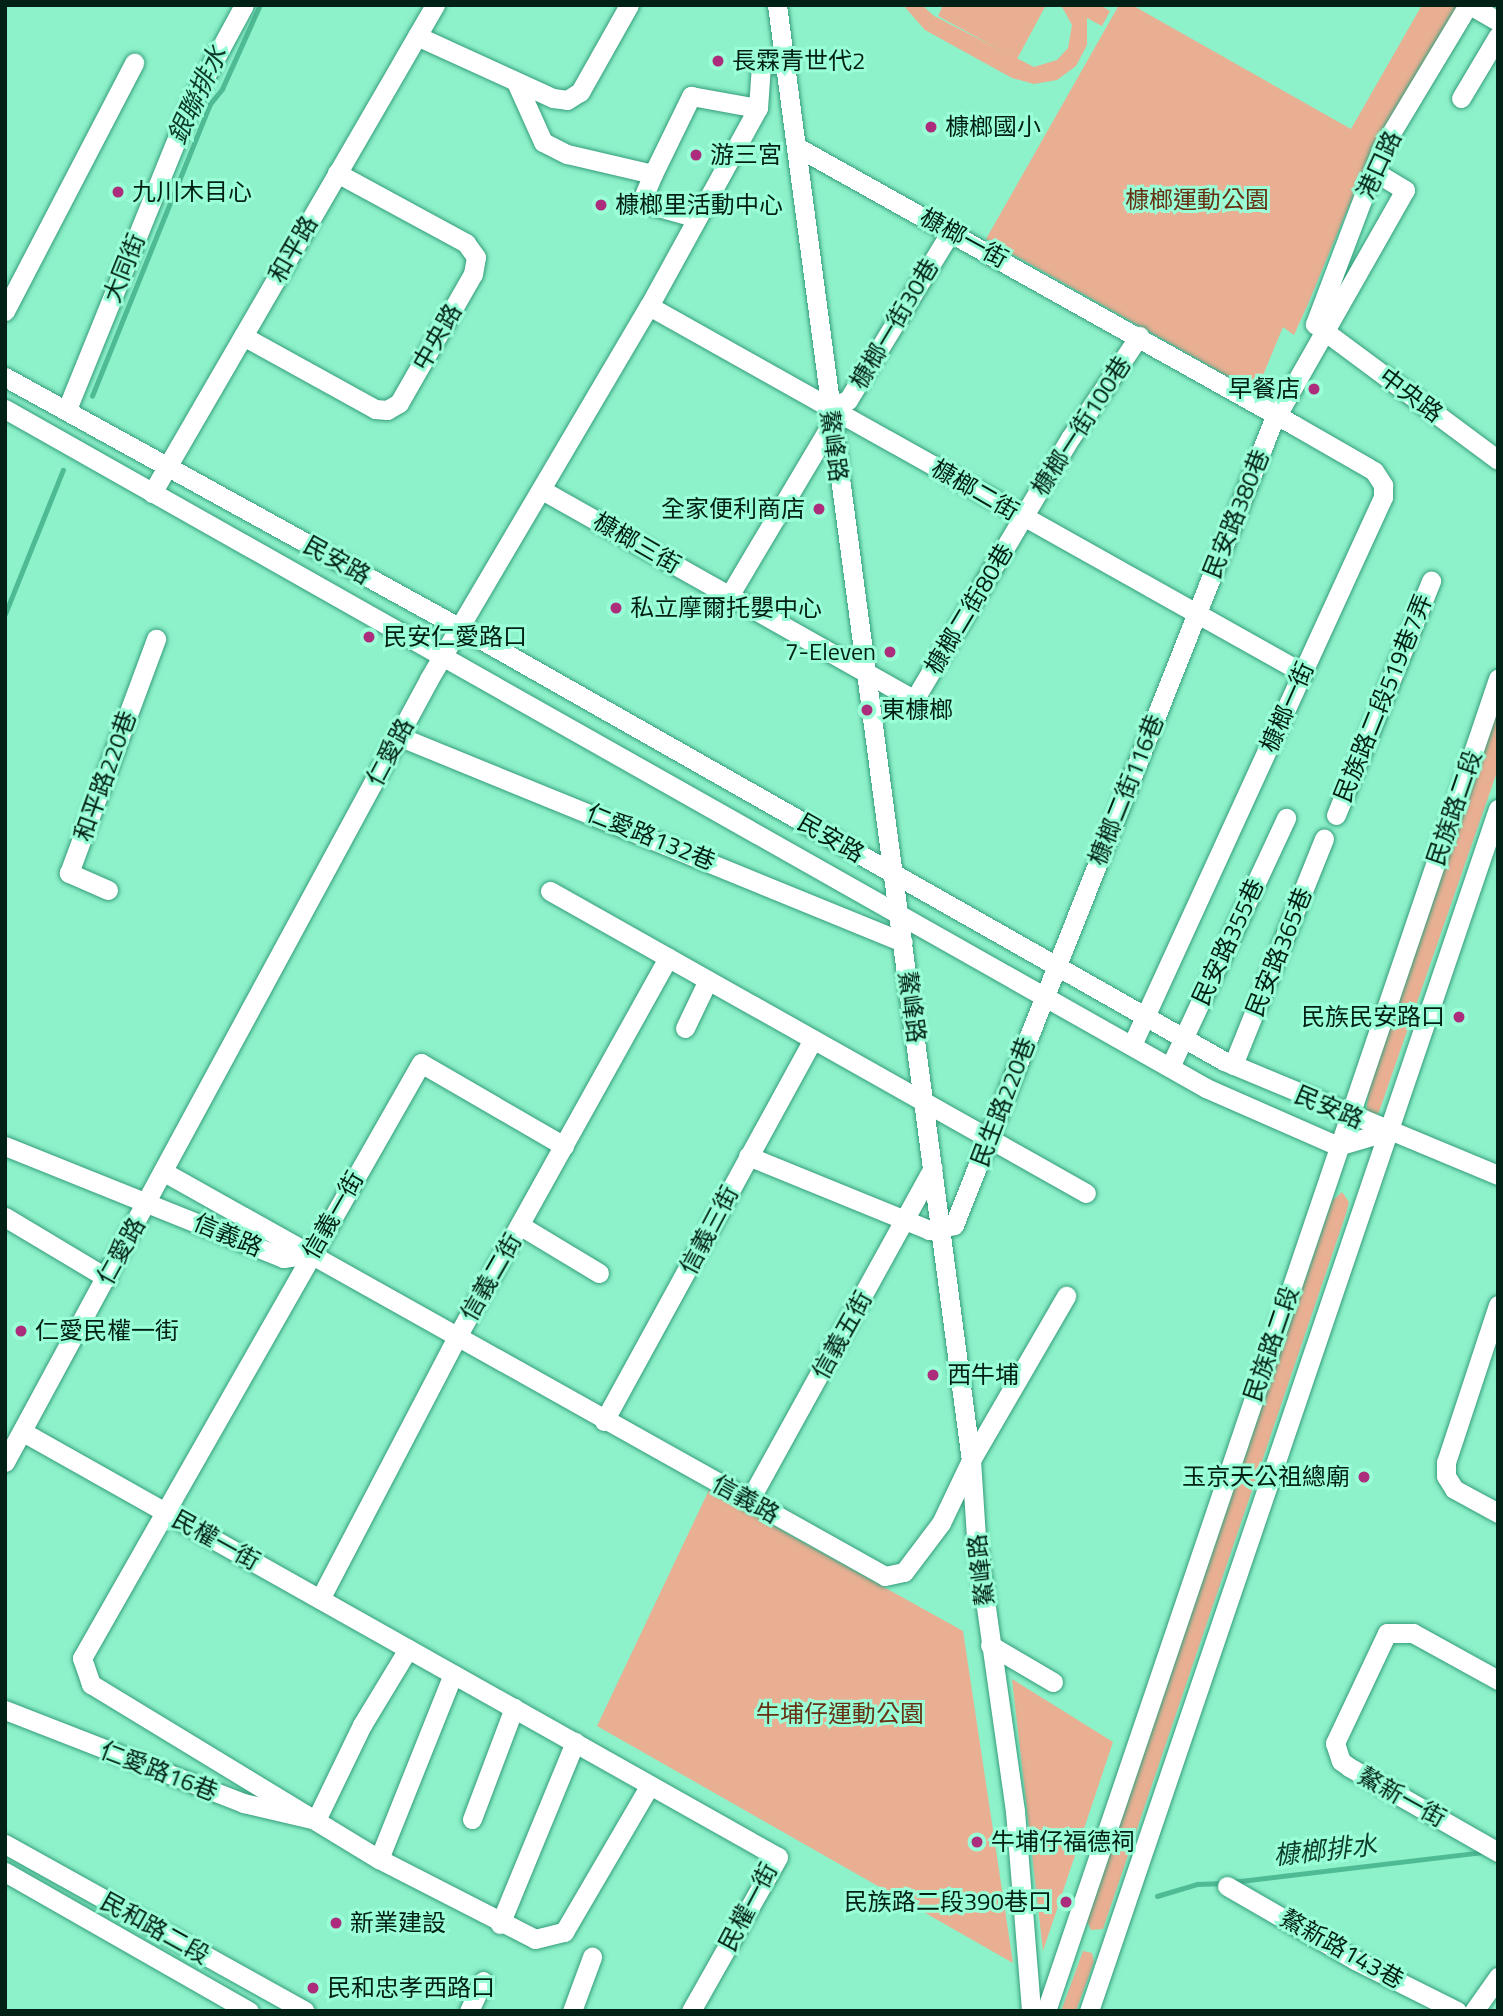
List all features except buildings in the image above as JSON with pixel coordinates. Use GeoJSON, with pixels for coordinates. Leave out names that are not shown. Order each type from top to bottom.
{"type":"FeatureCollection","features":[{"type":"Feature","properties":{"kind":"street","name":"大同街"},"geometry":{"type":"LineString","coordinates":[[67,409],[199,89],[244,5]]}},
{"type":"Feature","properties":{"kind":"street","name":"和平路"},"geometry":{"type":"LineString","coordinates":[[152,493],[435,5]]}},
{"type":"Feature","properties":{"kind":"street"},"geometry":{"type":"LineString","coordinates":[[417,36],[553,98],[567,100],[580,92],[629,5]]}},
{"type":"Feature","properties":{"kind":"street","name":"鰲峰路"},"geometry":{"type":"LineString","coordinates":[[777,5],[971,1460],[990,1645],[1015,1811],[1031,2011]]}},
{"type":"Feature","properties":{"kind":"street"},"geometry":{"type":"LineString","coordinates":[[1469,5],[1498,21]]}},
{"type":"Feature","properties":{"kind":"street","name":"港口路"},"geometry":{"type":"LineString","coordinates":[[1323,330],[1315,324],[1373,171],[1469,5]]}},
{"type":"Feature","properties":{"kind":"street"},"geometry":{"type":"LineString","coordinates":[[1461,98],[1498,36]]}},
{"type":"Feature","properties":{"kind":"street"},"geometry":{"type":"LineString","coordinates":[[5,311],[134,63]]}},
{"type":"Feature","properties":{"kind":"street","name":"仁愛路"},"geometry":{"type":"LineString","coordinates":[[5,1462],[149,1201],[398,736],[649,306],[758,108],[761,65],[785,63]]}},
{"type":"Feature","properties":{"kind":"street"},"geometry":{"type":"LineString","coordinates":[[516,82],[543,142],[567,155],[653,174]]}},
{"type":"Feature","properties":{"kind":"street"},"geometry":{"type":"LineString","coordinates":[[697,218],[641,202],[691,96],[758,108]]}},
{"type":"Feature","properties":{"kind":"street","name":"槺榔一街"},"geometry":{"type":"LineString","coordinates":[[797,147],[951,231],[1374,471],[1383,485],[1383,498],[1132,1045]]}},
{"type":"Feature","properties":{"kind":"street"},"geometry":{"type":"LineString","coordinates":[[1276,415],[1405,190],[1373,171]]}},
{"type":"Feature","properties":{"kind":"street","name":"中央路"},"geometry":{"type":"LineString","coordinates":[[243,336],[375,409],[387,410],[399,403],[473,274],[476,257],[466,243],[337,173]]}},
{"type":"Feature","properties":{"kind":"street","name":"槺榔一街30巷"},"geometry":{"type":"LineString","coordinates":[[830,415],[848,400],[951,231]]}},
{"type":"Feature","properties":{"kind":"street","name":"槺榔二街"},"geometry":{"type":"LineString","coordinates":[[649,306],[830,415],[1024,517],[1303,673]]}},
{"type":"Feature","properties":{"kind":"street","name":"中央路"},"geometry":{"type":"LineString","coordinates":[[1323,330],[1498,460]]}},
{"type":"Feature","properties":{"kind":"street","name":"槺榔一街100巷"},"geometry":{"type":"LineString","coordinates":[[1024,517],[1139,337]]}},
{"type":"Feature","properties":{"kind":"street","name":"民安路"},"geometry":{"type":"LineString","coordinates":[[5,377],[460,628],[1233,1065],[1388,1131]]}},
{"type":"Feature","properties":{"kind":"street","name":"民安路"},"geometry":{"type":"LineString","coordinates":[[5,409],[1206,1088],[1338,1146],[1388,1131]]}},
{"type":"Feature","properties":{"kind":"street"},"geometry":{"type":"LineString","coordinates":[[729,596],[830,415]]}},
{"type":"Feature","properties":{"kind":"street","name":"民安路380巷"},"geometry":{"type":"LineString","coordinates":[[1196,613],[1276,415]]}},
{"type":"Feature","properties":{"kind":"street","name":"槺榔三街"},"geometry":{"type":"LineString","coordinates":[[542,490],[914,700]]}},
{"type":"Feature","properties":{"kind":"street","name":"槺榔二街80巷"},"geometry":{"type":"LineString","coordinates":[[914,700],[1024,517]]}},
{"type":"Feature","properties":{"kind":"street","name":"民族路二段519巷7弄"},"geometry":{"type":"LineString","coordinates":[[1336,815],[1431,581]]}},
{"type":"Feature","properties":{"kind":"street","name":"槺榔二街116巷"},"geometry":{"type":"LineString","coordinates":[[1056,967],[1196,613]]}},
{"type":"Feature","properties":{"kind":"street","name":"和平路220巷"},"geometry":{"type":"LineString","coordinates":[[108,890],[69,873],[156,639]]}},
{"type":"Feature","properties":{"kind":"street","name":"民族路二段"},"geometry":{"type":"LineString","coordinates":[[1046,2011],[1498,679]]}},
{"type":"Feature","properties":{"kind":"street","name":"仁愛路132巷"},"geometry":{"type":"LineString","coordinates":[[398,736],[903,942]]}},
{"type":"Feature","properties":{"kind":"street","name":"民族路二段"},"geometry":{"type":"LineString","coordinates":[[1089,2011],[1498,809]]}},
{"type":"Feature","properties":{"kind":"street","name":"民安路355巷"},"geometry":{"type":"LineString","coordinates":[[1170,1067],[1286,818]]}},
{"type":"Feature","properties":{"kind":"street","name":"民安路365巷"},"geometry":{"type":"LineString","coordinates":[[1233,1065],[1324,839]]}},
{"type":"Feature","properties":{"kind":"street"},"geometry":{"type":"LineString","coordinates":[[550,891],[1086,1193]]}},
{"type":"Feature","properties":{"kind":"street","name":"信義二街"},"geometry":{"type":"LineString","coordinates":[[320,1599],[457,1335],[521,1226],[668,958]]}},
{"type":"Feature","properties":{"kind":"street","name":"民生路220巷"},"geometry":{"type":"LineString","coordinates":[[941,1228],[954,1225],[1056,967]]}},
{"type":"Feature","properties":{"kind":"street"},"geometry":{"type":"LineString","coordinates":[[685,1028],[708,980]]}},
{"type":"Feature","properties":{"kind":"street","name":"信義三街"},"geometry":{"type":"LineString","coordinates":[[604,1421],[813,1039]]}},
{"type":"Feature","properties":{"kind":"street","name":"信義一街"},"geometry":{"type":"LineString","coordinates":[[316,1820],[91,1684],[82,1658],[421,1063],[564,1146]]}},
{"type":"Feature","properties":{"kind":"street"},"geometry":{"type":"LineString","coordinates":[[1388,1131],[1498,1175]]}},
{"type":"Feature","properties":{"kind":"street","name":"信義路"},"geometry":{"type":"LineString","coordinates":[[5,1146],[149,1201],[283,1258],[310,1254]]}},
{"type":"Feature","properties":{"kind":"street"},"geometry":{"type":"LineString","coordinates":[[748,1156],[929,1230],[941,1228]]}},
{"type":"Feature","properties":{"kind":"street","name":"信義五街"},"geometry":{"type":"LineString","coordinates":[[749,1501],[933,1168]]}},
{"type":"Feature","properties":{"kind":"street","name":"信義路"},"geometry":{"type":"LineString","coordinates":[[164,1172],[884,1576],[904,1572],[941,1523],[971,1460],[1066,1296]]}},
{"type":"Feature","properties":{"kind":"street"},"geometry":{"type":"LineString","coordinates":[[5,1217],[107,1278]]}},
{"type":"Feature","properties":{"kind":"street"},"geometry":{"type":"LineString","coordinates":[[521,1226],[599,1273]]}},
{"type":"Feature","properties":{"kind":"street"},"geometry":{"type":"LineString","coordinates":[[1498,1305],[1492,1341],[1446,1462],[1446,1476],[1454,1489],[1498,1513]]}},
{"type":"Feature","properties":{"kind":"street","name":"民權一街"},"geometry":{"type":"LineString","coordinates":[[23,1432],[778,1857],[691,2011]]}},
{"type":"Feature","properties":{"kind":"street","name":"鰲新一街"},"geometry":{"type":"LineString","coordinates":[[1490,1847],[1341,1761],[1335,1743],[1380,1640],[1396,1630],[1413,1633],[1498,1680]]}},
{"type":"Feature","properties":{"kind":"street"},"geometry":{"type":"LineString","coordinates":[[990,1645],[1053,1682]]}},
{"type":"Feature","properties":{"kind":"street"},"geometry":{"type":"LineString","coordinates":[[408,1649],[362,1724],[316,1820],[379,1859],[500,1924],[535,1939],[564,1932],[650,1785]]}},
{"type":"Feature","properties":{"kind":"street"},"geometry":{"type":"LineString","coordinates":[[379,1859],[453,1674]]}},
{"type":"Feature","properties":{"kind":"street"},"geometry":{"type":"LineString","coordinates":[[472,1819],[514,1709]]}},
{"type":"Feature","properties":{"kind":"street","name":"仁愛路16巷"},"geometry":{"type":"LineString","coordinates":[[5,1710],[243,1804],[316,1820]]}},
{"type":"Feature","properties":{"kind":"street"},"geometry":{"type":"LineString","coordinates":[[500,1924],[575,1742]]}},
{"type":"Feature","properties":{"kind":"street","name":"民和路二段"},"geometry":{"type":"LineString","coordinates":[[5,1844],[305,2011]]}},
{"type":"Feature","properties":{"kind":"street","name":"民和路二段"},"geometry":{"type":"LineString","coordinates":[[5,1871],[249,2011]]}},
{"type":"Feature","properties":{"kind":"street","name":"鰲新路143巷"},"geometry":{"type":"LineString","coordinates":[[1227,1886],[1355,1960],[1457,2011]]}},
{"type":"Feature","properties":{"kind":"street"},"geometry":{"type":"LineString","coordinates":[[572,2011],[592,1957]]}},
{"type":"Feature","properties":{"kind":"street"},"geometry":{"type":"LineString","coordinates":[[1474,2011],[1498,1977]]}},
{"type":"Feature","properties":{"kind":"street"},"geometry":{"type":"LineString","coordinates":[[469,2011],[483,1981]]}},
{"type":"Feature","properties":{"kind":"green space"},"geometry":{"type":"Polygon","coordinates":[[[903,5],[922,5],[934,16],[1034,67],[1057,60],[1068,48],[1072,25],[1061,5],[1100,5],[1110,11],[1102,26],[1087,18],[1087,45],[1076,66],[1057,80],[1034,84],[1012,78],[925,30],[903,5]]]}},
{"type":"Feature","properties":{"kind":"green space"},"geometry":{"type":"Polygon","coordinates":[[[943,5],[1046,5],[1017,59],[938,16],[943,5]]]}},
{"type":"Feature","properties":{"kind":"green space","name":"槺榔運動公園"},"geometry":{"type":"Polygon","coordinates":[[[1119,5],[1132,5],[1351,129],[1422,5],[1462,5],[1375,143],[1294,335],[1283,327],[1256,392],[986,239],[1119,5]]]}},
{"type":"Feature","properties":{"kind":"green space"},"geometry":{"type":"Polygon","coordinates":[[[1498,709],[1498,769],[1379,1112],[1375,1117],[1366,1114],[1369,1087],[1498,709]]]}},
{"type":"Feature","properties":{"kind":"green space"},"geometry":{"type":"Polygon","coordinates":[[[1342,1192],[1349,1202],[1346,1214],[1103,1929],[1091,1930],[1087,1921],[1332,1201],[1342,1192]]]}},
{"type":"Feature","properties":{"kind":"green space","name":"牛埔仔運動公園"},"geometry":{"type":"Polygon","coordinates":[[[709,1490],[963,1631],[1013,1963],[597,1726],[709,1490]]]}},
{"type":"Feature","properties":{"kind":"green space"},"geometry":{"type":"Polygon","coordinates":[[[1012,1679],[1113,1742],[1043,1951],[1012,1679]]]}},
{"type":"Feature","properties":{"kind":"green space"},"geometry":{"type":"Polygon","coordinates":[[[1083,1951],[1092,1953],[1094,1962],[1076,2011],[1061,2011],[1083,1951]]]}},
{"type":"Feature","properties":{"kind":"waterway","name":"銀聯排水"},"geometry":{"type":"LineString","coordinates":[[92,396],[210,104],[222,89],[260,5]]}},
{"type":"Feature","properties":{"kind":"waterway","name":"銀聯排水"},"geometry":{"type":"LineString","coordinates":[[5,614],[63,470]]}},
{"type":"Feature","properties":{"kind":"waterway","name":"槺榔排水"},"geometry":{"type":"LineString","coordinates":[[1232,1882],[1484,1852]]}},
{"type":"Feature","properties":{"kind":"waterway","name":"槺榔排水"},"geometry":{"type":"LineString","coordinates":[[1157,1896],[1197,1884],[1224,1883]]}},
{"type":"Feature","properties":{"kind":"place","name":"長霖青世代2"},"geometry":{"type":"Point","coordinates":[718,61]}},
{"type":"Feature","properties":{"kind":"place","name":"槺榔國小"},"geometry":{"type":"Point","coordinates":[931,127]}},
{"type":"Feature","properties":{"kind":"place","name":"游三宮"},"geometry":{"type":"Point","coordinates":[696,155]}},
{"type":"Feature","properties":{"kind":"place","name":"九川木目心"},"geometry":{"type":"Point","coordinates":[118,192]}},
{"type":"Feature","properties":{"kind":"place","name":"槺榔里活動中心"},"geometry":{"type":"Point","coordinates":[601,205]}},
{"type":"Feature","properties":{"kind":"place","name":"早餐店"},"geometry":{"type":"Point","coordinates":[1314,389]}},
{"type":"Feature","properties":{"kind":"place","name":"全家便利商店"},"geometry":{"type":"Point","coordinates":[819,509]}},
{"type":"Feature","properties":{"kind":"place","name":"私立摩爾托嬰中心"},"geometry":{"type":"Point","coordinates":[616,608]}},
{"type":"Feature","properties":{"kind":"place","name":"民安仁愛路口"},"geometry":{"type":"Point","coordinates":[369,637]}},
{"type":"Feature","properties":{"kind":"place","name":"7-Eleven"},"geometry":{"type":"Point","coordinates":[890,652]}},
{"type":"Feature","properties":{"kind":"place","name":"東槺榔"},"geometry":{"type":"Point","coordinates":[867,710]}},
{"type":"Feature","properties":{"kind":"place","name":"民族民安路口"},"geometry":{"type":"Point","coordinates":[1459,1017]}},
{"type":"Feature","properties":{"kind":"place","name":"仁愛民權一街"},"geometry":{"type":"Point","coordinates":[21,1331]}},
{"type":"Feature","properties":{"kind":"place","name":"西牛埔"},"geometry":{"type":"Point","coordinates":[933,1375]}},
{"type":"Feature","properties":{"kind":"place","name":"玉京天公祖總廟"},"geometry":{"type":"Point","coordinates":[1364,1477]}},
{"type":"Feature","properties":{"kind":"place","name":"牛埔仔福德祠"},"geometry":{"type":"Point","coordinates":[977,1842]}},
{"type":"Feature","properties":{"kind":"place","name":"民族路二段390巷口"},"geometry":{"type":"Point","coordinates":[1066,1902]}},
{"type":"Feature","properties":{"kind":"place","name":"新業建設"},"geometry":{"type":"Point","coordinates":[336,1923]}},
{"type":"Feature","properties":{"kind":"place","name":"民和忠孝西路口"},"geometry":{"type":"Point","coordinates":[313,1988]}}]}
